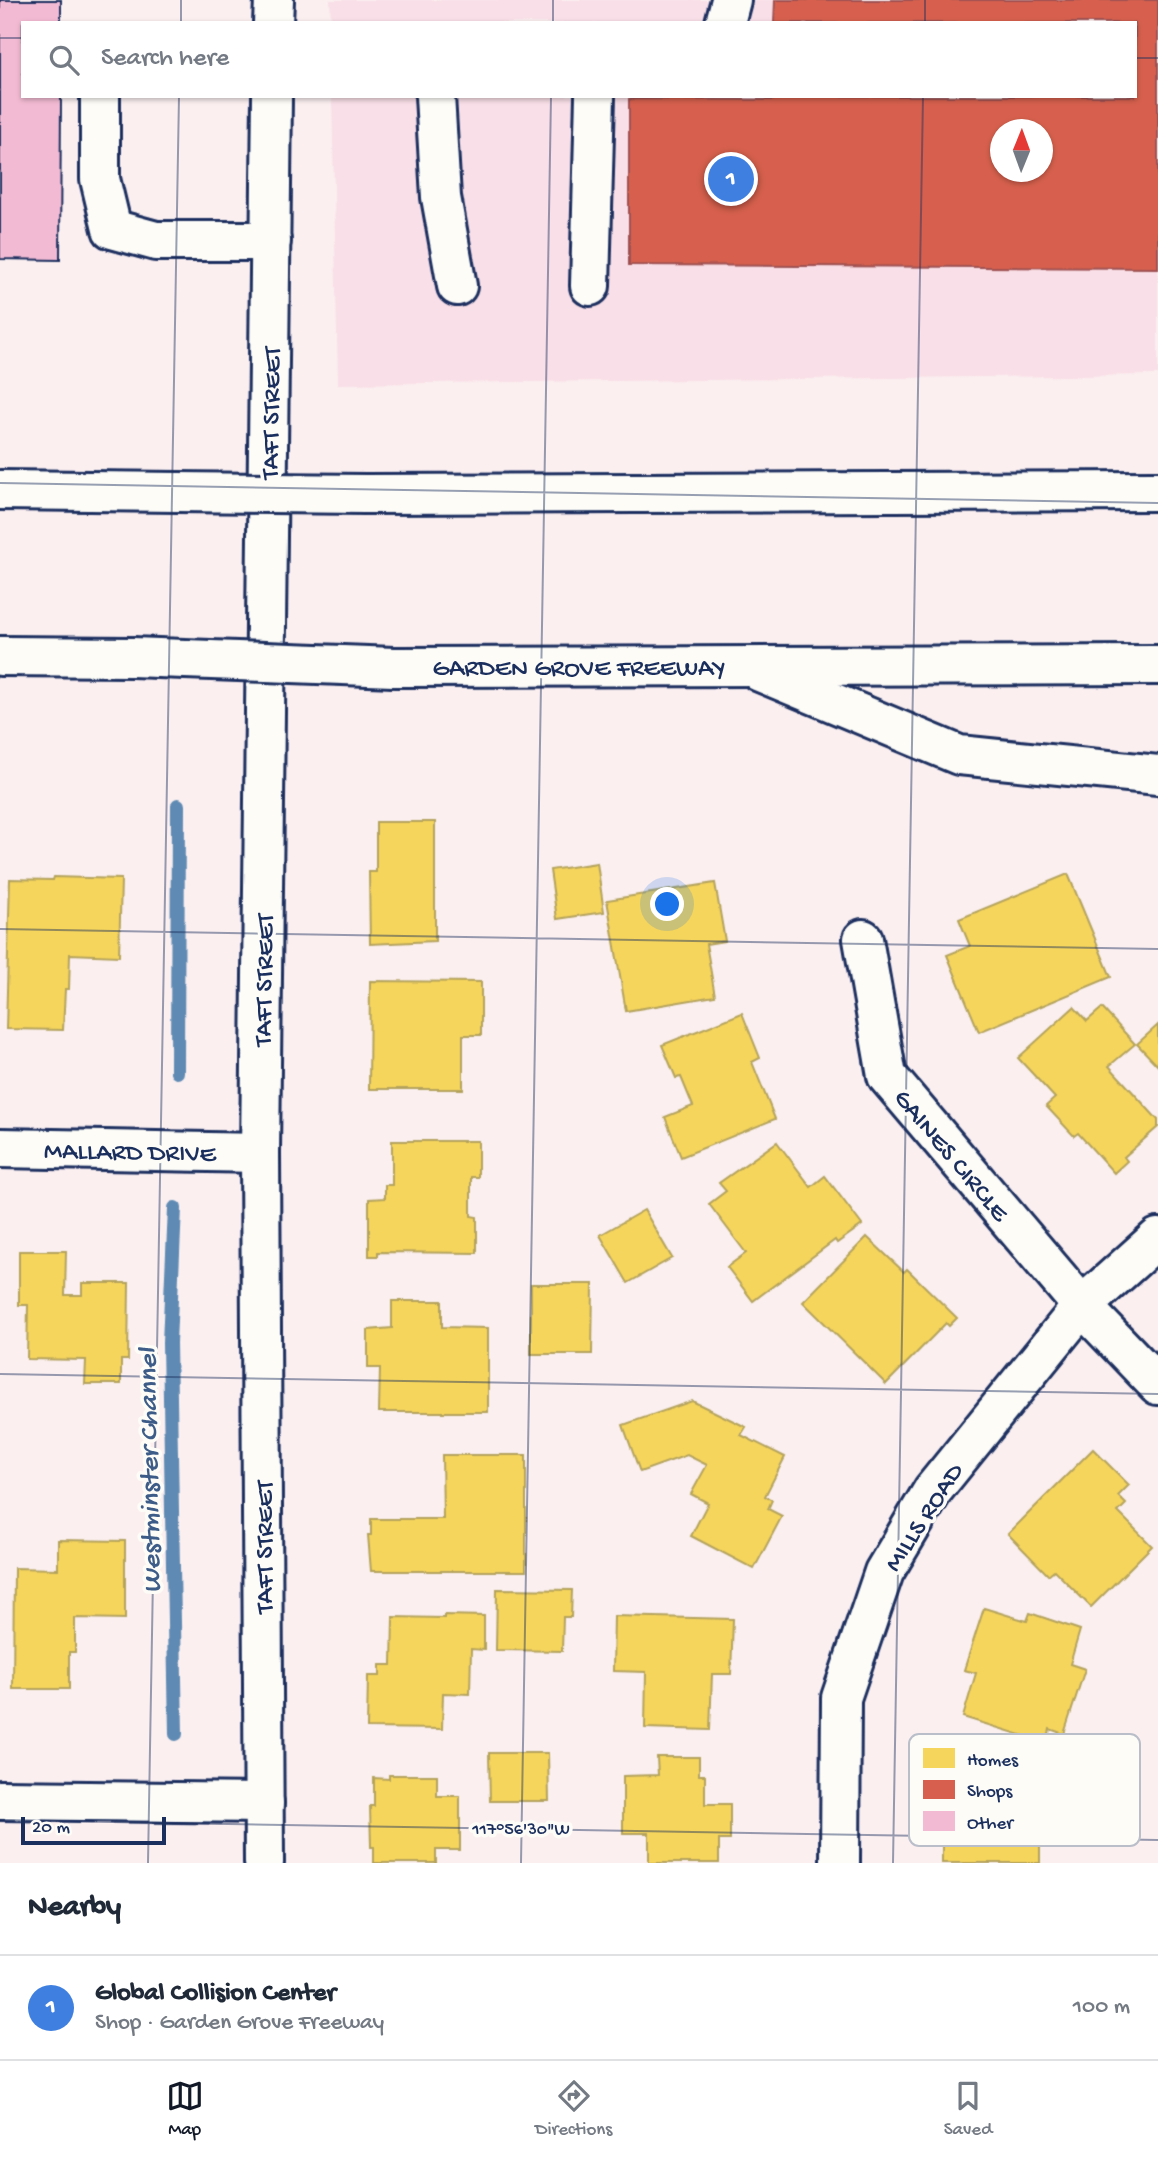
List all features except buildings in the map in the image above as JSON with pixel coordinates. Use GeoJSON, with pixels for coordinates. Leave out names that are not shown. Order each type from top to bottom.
{"type":"FeatureCollection","features":[{"type":"Feature","properties":{"kind":"main road"},"geometry":{"type":"LineString","coordinates":[[273,21],[274,0]]}},
{"type":"Feature","properties":{"kind":"main road"},"geometry":{"type":"LineString","coordinates":[[726,21],[731,0]]}},
{"type":"Feature","properties":{"kind":"main road"},"geometry":{"type":"LineString","coordinates":[[100,98],[100,180],[112,229],[156,241],[271,241]]}},
{"type":"Feature","properties":{"kind":"main road","name":"TAFT STREET"},"geometry":{"type":"LineString","coordinates":[[264,1863],[260,1153],[272,98]]}},
{"type":"Feature","properties":{"kind":"main road"},"geometry":{"type":"LineString","coordinates":[[435,98],[441,197],[457,286]]}},
{"type":"Feature","properties":{"kind":"main road"},"geometry":{"type":"LineString","coordinates":[[590,286],[595,98]]}},
{"type":"Feature","properties":{"kind":"main road"},"geometry":{"type":"LineString","coordinates":[[0,490],[365,494],[1158,491]]}},
{"type":"Feature","properties":{"kind":"main road","name":"GARDEN GROVE FREEWAY"},"geometry":{"type":"LineString","coordinates":[[0,656],[132,657],[394,667],[1158,665]]}},
{"type":"Feature","properties":{"kind":"main road"},"geometry":{"type":"LineString","coordinates":[[742,665],[959,755],[1158,775]]}},
{"type":"Feature","properties":{"kind":"main road","name":"GAINES CIRCLE"},"geometry":{"type":"LineString","coordinates":[[863,939],[887,1076],[1082,1306],[1158,1385]]}},
{"type":"Feature","properties":{"kind":"main road","name":"MALLARD DRIVE"},"geometry":{"type":"LineString","coordinates":[[0,1148],[260,1153]]}},
{"type":"Feature","properties":{"kind":"main road","name":"MILLS ROAD"},"geometry":{"type":"LineString","coordinates":[[840,1863],[841,1698],[884,1572],[933,1490],[1082,1306],[1158,1238]]}},
{"type":"Feature","properties":{"kind":"main road"},"geometry":{"type":"LineString","coordinates":[[0,1800],[264,1803]]}},
{"type":"Feature","properties":{"kind":"shaded area"},"geometry":{"type":"Polygon","coordinates":[[[330,0],[1158,0],[1158,375],[338,384],[332,98],[1137,98],[1137,21],[331,21],[330,0]]]}},
{"type":"Feature","properties":{"kind":"waterway","name":"Westminster Channel"},"geometry":{"type":"LineString","coordinates":[[177,1072],[178,805]]}},
{"type":"Feature","properties":{"kind":"waterway","name":"Westminster Channel"},"geometry":{"type":"LineString","coordinates":[[175,1208],[169,1343],[176,1734]]}},
{"type":"Feature","properties":{"kind":"place","name":"Global Collision Center"},"geometry":{"type":"Point","coordinates":[731,179]}}]}
